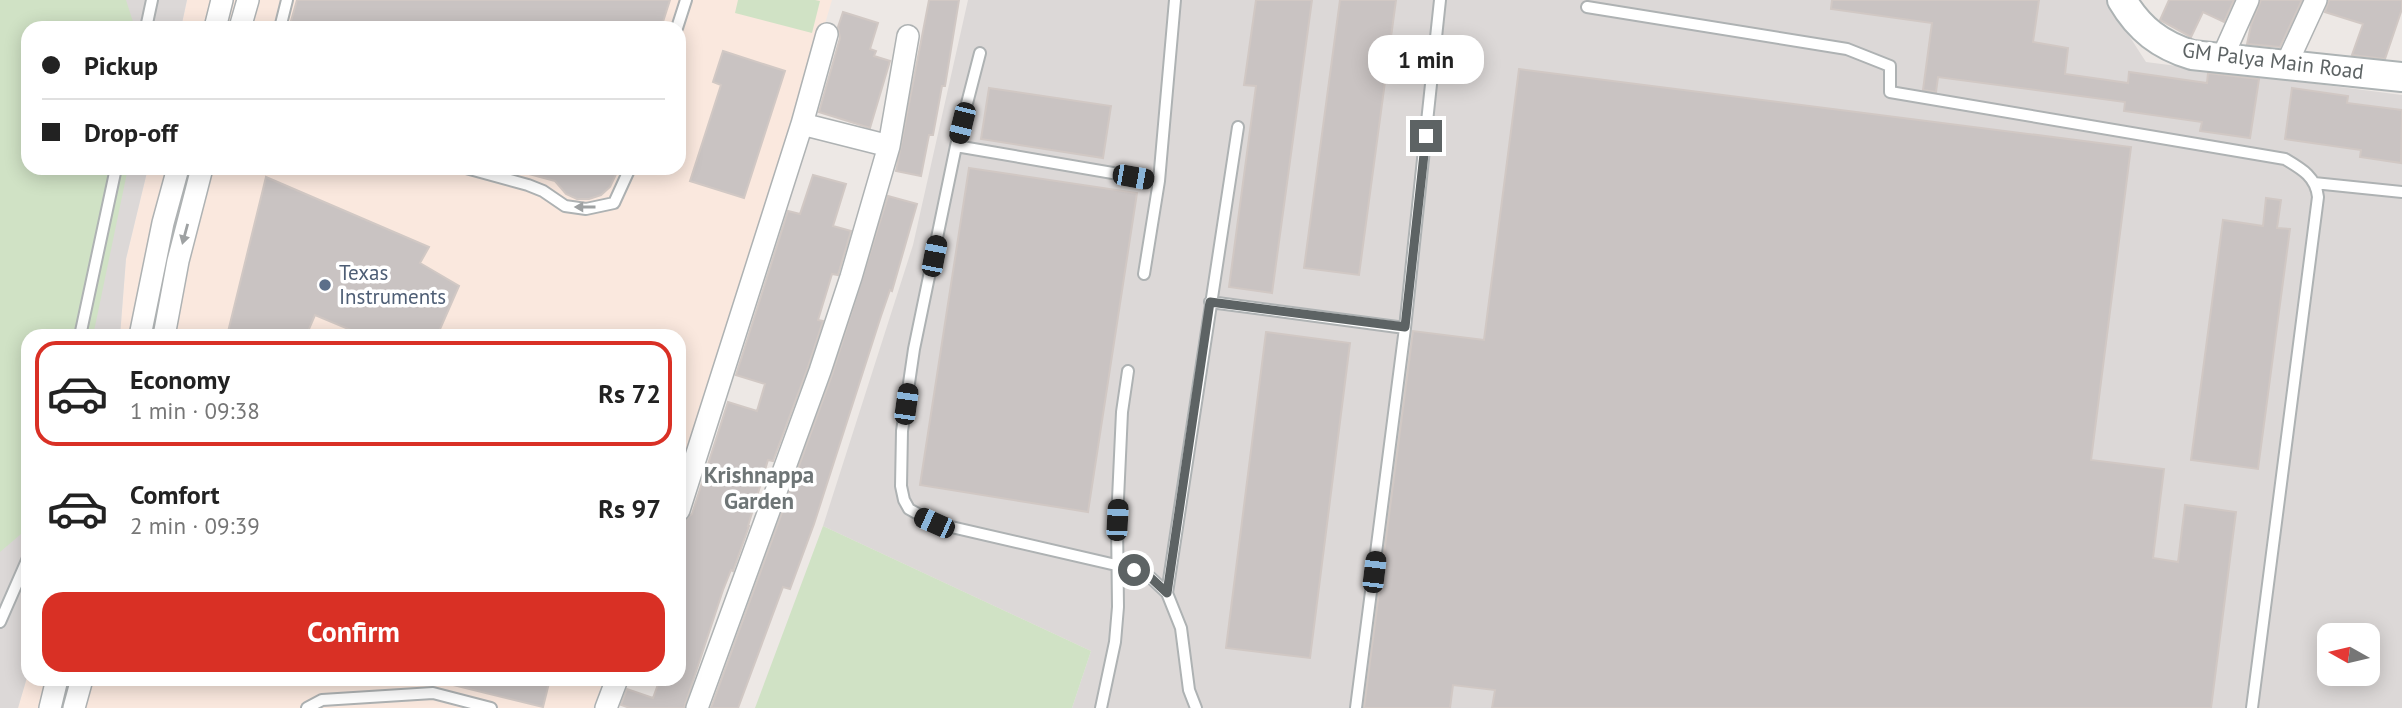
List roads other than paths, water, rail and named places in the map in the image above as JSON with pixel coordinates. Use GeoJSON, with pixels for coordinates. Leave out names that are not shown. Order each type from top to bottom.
{"type":"FeatureCollection","features":[{"type":"Feature","properties":{"kind":"main road","name":"GM Palya Main Road"},"geometry":{"type":"LineString","coordinates":[[2122,0],[2140,26],[2159,41],[2192,55],[2402,77]]}},
{"type":"Feature","properties":{"kind":"street"},"geometry":{"type":"LineString","coordinates":[[217,21],[222,0]]}},
{"type":"Feature","properties":{"kind":"street"},"geometry":{"type":"LineString","coordinates":[[242,21],[248,0]]}},
{"type":"Feature","properties":{"kind":"street"},"geometry":{"type":"LineString","coordinates":[[2222,58],[2248,0]]}},
{"type":"Feature","properties":{"kind":"street"},"geometry":{"type":"LineString","coordinates":[[2286,65],[2316,0]]}},
{"type":"Feature","properties":{"kind":"street"},"geometry":{"type":"LineString","coordinates":[[686,488],[802,124],[827,34]]}},
{"type":"Feature","properties":{"kind":"street"},"geometry":{"type":"LineString","coordinates":[[697,708],[820,371],[851,278],[889,146],[908,36]]}},
{"type":"Feature","properties":{"kind":"street"},"geometry":{"type":"LineString","coordinates":[[802,124],[889,146]]}},
{"type":"Feature","properties":{"kind":"street"},"geometry":{"type":"LineString","coordinates":[[141,329],[163,223],[176,175]]}},
{"type":"Feature","properties":{"kind":"street"},"geometry":{"type":"LineString","coordinates":[[165,329],[178,261],[200,175]]}},
{"type":"Feature","properties":{"kind":"street"},"geometry":{"type":"LineString","coordinates":[[58,686],[61,707]]}},
{"type":"Feature","properties":{"kind":"street"},"geometry":{"type":"LineString","coordinates":[[61,707],[77,686]]}},
{"type":"Feature","properties":{"kind":"street"},"geometry":{"type":"LineString","coordinates":[[606,708],[614,686]]}},
{"type":"Feature","properties":{"kind":"lane"},"geometry":{"type":"LineString","coordinates":[[148,21],[152,0]]}},
{"type":"Feature","properties":{"kind":"lane"},"geometry":{"type":"LineString","coordinates":[[282,21],[287,0]]}},
{"type":"Feature","properties":{"kind":"lane"},"geometry":{"type":"LineString","coordinates":[[679,21],[686,0]]}},
{"type":"Feature","properties":{"kind":"lane"},"geometry":{"type":"LineString","coordinates":[[1144,275],[1159,181],[1175,0]]}},
{"type":"Feature","properties":{"kind":"lane"},"geometry":{"type":"LineString","coordinates":[[1356,708],[1405,327],[1440,0]]}},
{"type":"Feature","properties":{"kind":"lane"},"geometry":{"type":"LineString","coordinates":[[1587,7],[1847,49],[1889,66],[1890,92],[2285,159],[2310,175],[2318,197],[2252,708]]}},
{"type":"Feature","properties":{"kind":"lane"},"geometry":{"type":"LineString","coordinates":[[979,53],[956,146],[910,376],[902,431],[901,486],[904,500],[909,509],[934,523],[1116,565],[1151,578],[1167,593],[1181,628],[1189,690],[1196,708]]}},
{"type":"Feature","properties":{"kind":"lane"},"geometry":{"type":"LineString","coordinates":[[1167,593],[1238,127]]}},
{"type":"Feature","properties":{"kind":"lane"},"geometry":{"type":"LineString","coordinates":[[956,146],[1159,181]]}},
{"type":"Feature","properties":{"kind":"lane"},"geometry":{"type":"LineString","coordinates":[[82,329],[114,175]]}},
{"type":"Feature","properties":{"kind":"lane"},"geometry":{"type":"LineString","coordinates":[[492,175],[543,191],[565,206],[586,209],[614,203],[627,175]]}},
{"type":"Feature","properties":{"kind":"lane"},"geometry":{"type":"LineString","coordinates":[[2315,183],[2402,192]]}},
{"type":"Feature","properties":{"kind":"lane"},"geometry":{"type":"LineString","coordinates":[[1210,302],[1405,327]]}},
{"type":"Feature","properties":{"kind":"lane"},"geometry":{"type":"LineString","coordinates":[[1101,708],[1115,642],[1118,607],[1116,565],[1122,412],[1128,371]]}},
{"type":"Feature","properties":{"kind":"lane"},"geometry":{"type":"LineString","coordinates":[[0,622],[21,574]]}},
{"type":"Feature","properties":{"kind":"lane"},"geometry":{"type":"LineString","coordinates":[[307,708],[322,700],[433,693],[491,708]]}},
{"type":"Feature","properties":{"kind":"place","name":"Texas Instruments"},"geometry":{"type":"Point","coordinates":[325,285]}},
{"type":"Feature","properties":{"kind":"district","name":"Krishnappa Garden"},"geometry":{"type":"Point","coordinates":[759,488]}}]}
